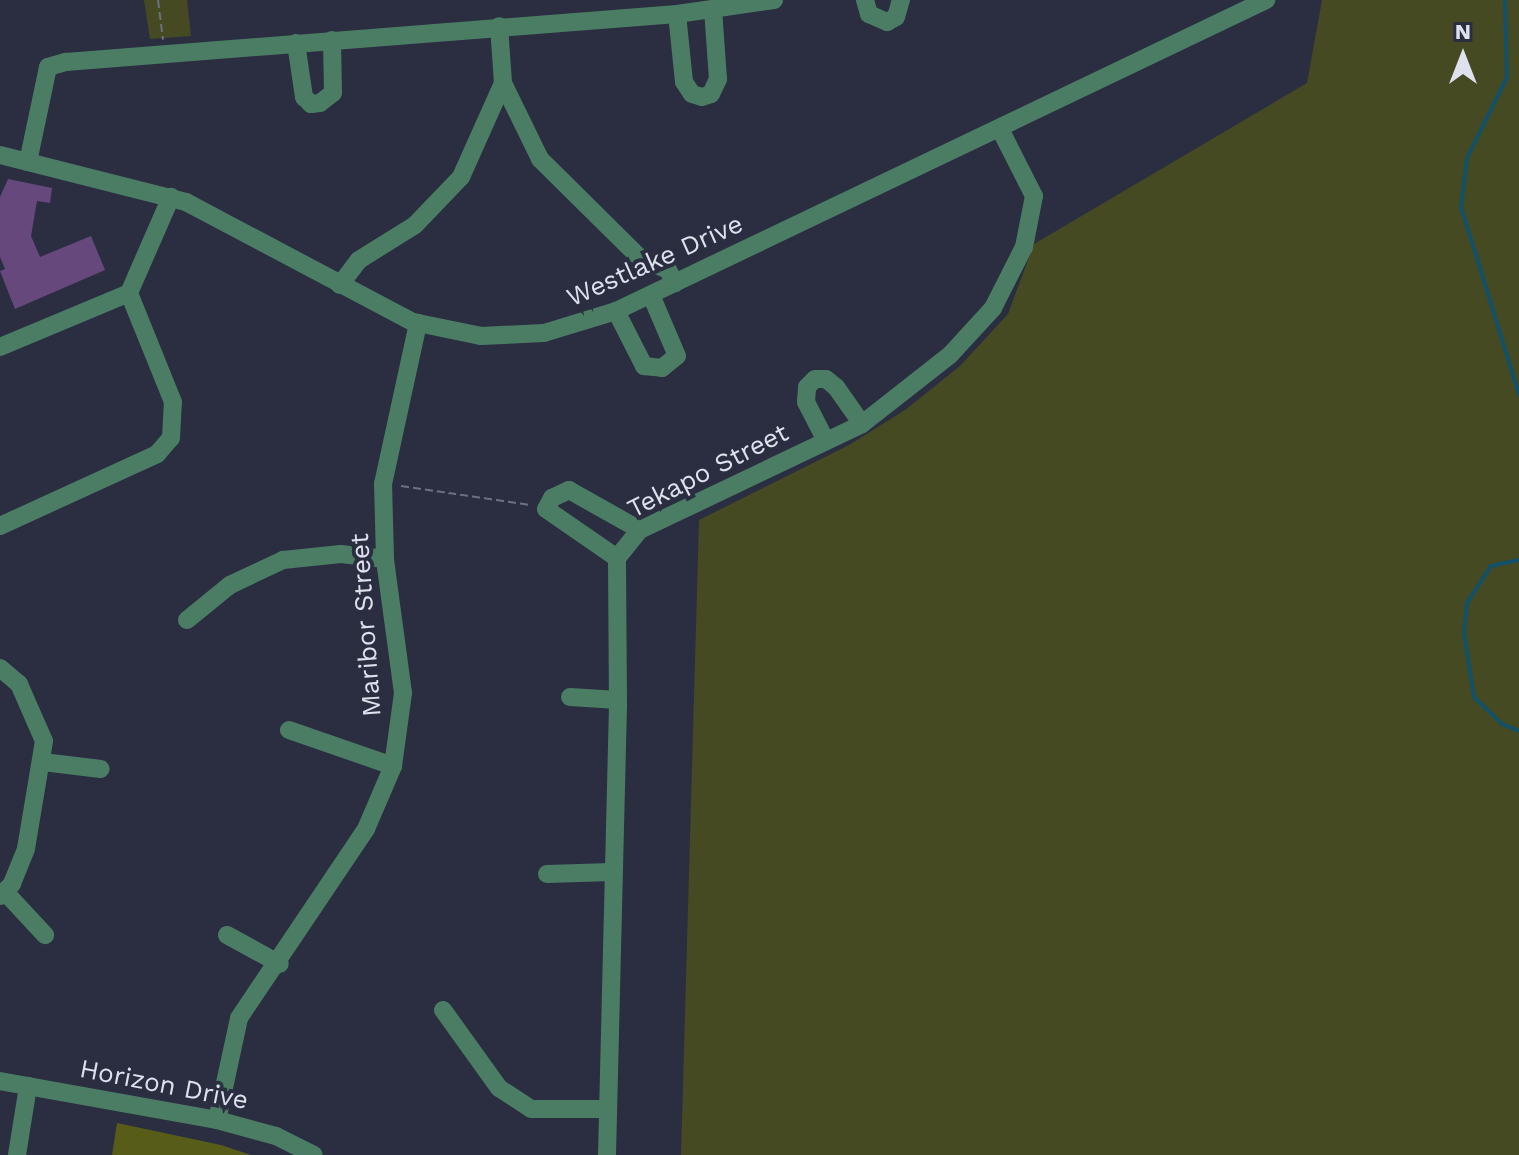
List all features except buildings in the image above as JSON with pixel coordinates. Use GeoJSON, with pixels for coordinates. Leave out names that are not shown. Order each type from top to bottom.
{"type":"FeatureCollection","features":[{"type":"Feature","properties":{"kind":"street"},"geometry":{"type":"LineString","coordinates":[[28,162],[48,67],[164,53],[677,14],[774,0]]}},
{"type":"Feature","properties":{"kind":"street"},"geometry":{"type":"LineString","coordinates":[[865,0],[869,14],[887,22],[896,17],[901,0]]}},
{"type":"Feature","properties":{"kind":"street","name":"Westlake Drive"},"geometry":{"type":"LineString","coordinates":[[0,155],[171,197],[256,236],[340,285],[418,323],[481,336],[524,335],[616,311],[1266,0]]}},
{"type":"Feature","properties":{"kind":"street"},"geometry":{"type":"LineString","coordinates":[[677,14],[684,82],[692,94],[702,97],[711,94],[718,79],[713,10]]}},
{"type":"Feature","properties":{"kind":"street"},"geometry":{"type":"LineString","coordinates":[[499,26],[503,83],[540,159],[640,258],[668,270],[675,283]]}},
{"type":"Feature","properties":{"kind":"street"},"geometry":{"type":"LineString","coordinates":[[296,43],[304,97],[320,103],[333,93],[332,40]]}},
{"type":"Feature","properties":{"kind":"street"},"geometry":{"type":"LineString","coordinates":[[340,285],[359,260],[440,204],[461,177],[503,83]]}},
{"type":"Feature","properties":{"kind":"street"},"geometry":{"type":"LineString","coordinates":[[486,124],[521,122]]}},
{"type":"Feature","properties":{"kind":"street","name":"Tekapo Street"},"geometry":{"type":"LineString","coordinates":[[607,1155],[618,700],[617,558],[640,530],[862,424],[909,391],[993,308],[1024,247],[1034,196],[1000,129]]}},
{"type":"Feature","properties":{"kind":"street"},"geometry":{"type":"LineString","coordinates":[[0,347],[129,293],[171,197]]}},
{"type":"Feature","properties":{"kind":"street"},"geometry":{"type":"LineString","coordinates":[[0,526],[157,454],[171,438],[173,402],[129,293]]}},
{"type":"Feature","properties":{"kind":"street"},"geometry":{"type":"LineString","coordinates":[[616,311],[644,366],[662,368],[677,356],[651,295]]}},
{"type":"Feature","properties":{"kind":"street","name":"Maribor Street"},"geometry":{"type":"LineString","coordinates":[[217,1120],[239,1018],[280,964],[366,829],[393,766],[403,693],[385,559],[383,484],[418,323]]}},
{"type":"Feature","properties":{"kind":"street"},"geometry":{"type":"LineString","coordinates":[[826,441],[806,402],[807,387],[815,379],[826,379],[836,387],[862,424]]}},
{"type":"Feature","properties":{"kind":"street"},"geometry":{"type":"LineString","coordinates":[[617,558],[546,509],[552,498],[569,490],[640,530]]}},
{"type":"Feature","properties":{"kind":"street"},"geometry":{"type":"LineString","coordinates":[[187,620],[230,585],[283,560],[341,554],[385,559]]}},
{"type":"Feature","properties":{"kind":"street"},"geometry":{"type":"LineString","coordinates":[[0,668],[19,684],[34,710],[44,741],[43,762],[26,849],[2,894],[45,935]]}},
{"type":"Feature","properties":{"kind":"street"},"geometry":{"type":"LineString","coordinates":[[570,697],[618,700]]}},
{"type":"Feature","properties":{"kind":"street"},"geometry":{"type":"LineString","coordinates":[[289,730],[393,766]]}},
{"type":"Feature","properties":{"kind":"street"},"geometry":{"type":"LineString","coordinates":[[43,762],[101,769]]}},
{"type":"Feature","properties":{"kind":"street"},"geometry":{"type":"LineString","coordinates":[[547,874],[612,872]]}},
{"type":"Feature","properties":{"kind":"street"},"geometry":{"type":"LineString","coordinates":[[227,935],[280,964]]}},
{"type":"Feature","properties":{"kind":"street"},"geometry":{"type":"LineString","coordinates":[[443,1010],[499,1088],[531,1109],[607,1109]]}},
{"type":"Feature","properties":{"kind":"street","name":"Horizon Drive"},"geometry":{"type":"LineString","coordinates":[[0,1081],[217,1120],[276,1136],[314,1155]]}},
{"type":"Feature","properties":{"kind":"street"},"geometry":{"type":"LineString","coordinates":[[17,1155],[28,1086]]}},
{"type":"Feature","properties":{"kind":"path"},"geometry":{"type":"LineString","coordinates":[[158,0],[164,53]]}},
{"type":"Feature","properties":{"kind":"path"},"geometry":{"type":"LineString","coordinates":[[383,484],[546,509]]}},
{"type":"Feature","properties":{"kind":"green space"},"geometry":{"type":"Polygon","coordinates":[[[144,0],[187,0],[191,36],[150,39],[144,0]]]}},
{"type":"Feature","properties":{"kind":"green space"},"geometry":{"type":"Polygon","coordinates":[[[1322,0],[1519,0],[1519,1155],[681,1155],[699,520],[849,445],[905,410],[960,366],[1008,314],[1034,244],[1307,83],[1322,0]]]}},
{"type":"Feature","properties":{"kind":"green space"},"geometry":{"type":"Polygon","coordinates":[[[117,1123],[221,1145],[251,1155],[112,1155],[117,1123]]]}},
{"type":"Feature","properties":{"kind":"waterway"},"geometry":{"type":"LineString","coordinates":[[1505,0],[1507,77],[1467,158],[1461,207],[1519,394]]}},
{"type":"Feature","properties":{"kind":"waterway"},"geometry":{"type":"LineString","coordinates":[[1519,560],[1491,566],[1467,603],[1464,633],[1474,697],[1502,724],[1519,731]]}}]}
